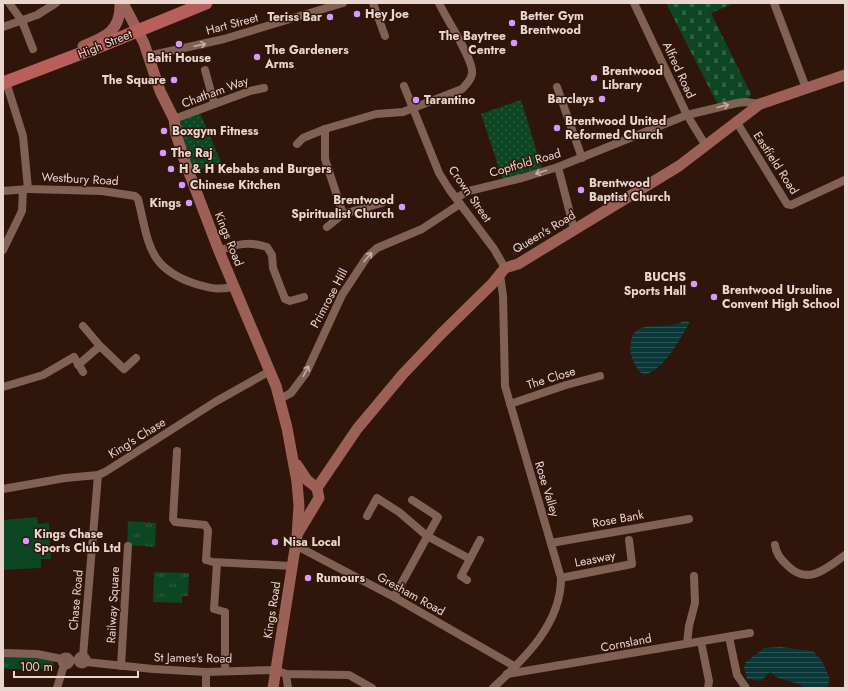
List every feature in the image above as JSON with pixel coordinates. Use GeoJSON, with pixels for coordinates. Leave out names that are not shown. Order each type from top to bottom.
{"type":"FeatureCollection","features":[{"type":"Feature","properties":{"kind":"main road","name":"Kings Road"},"geometry":{"type":"LineString","coordinates":[[122,3],[144,43],[160,91],[174,118],[181,152],[219,251],[270,371],[280,399],[293,458],[299,506],[296,540],[273,688]]}},
{"type":"Feature","properties":{"kind":"main road"},"geometry":{"type":"LineString","coordinates":[[70,58],[77,49],[103,38],[113,29],[118,21],[122,3]]}},
{"type":"Feature","properties":{"kind":"main road","name":"High Street"},"geometry":{"type":"LineString","coordinates":[[4,82],[70,58],[206,3]]}},
{"type":"Feature","properties":{"kind":"main road","name":"Queen's Road"},"geometry":{"type":"LineString","coordinates":[[315,486],[357,429],[388,391],[503,271],[518,264],[666,174],[706,146],[736,121],[760,104],[845,75]]}},
{"type":"Feature","properties":{"kind":"main road","name":"Kings Road"},"geometry":{"type":"LineString","coordinates":[[293,458],[304,476],[315,486]]}},
{"type":"Feature","properties":{"kind":"main road"},"geometry":{"type":"LineString","coordinates":[[303,485],[315,486],[319,498],[318,501],[309,506],[301,502],[298,495],[303,485]]}},
{"type":"Feature","properties":{"kind":"main road","name":"Kings Road"},"geometry":{"type":"LineString","coordinates":[[296,540],[318,501]]}},
{"type":"Feature","properties":{"kind":"street"},"geometry":{"type":"LineString","coordinates":[[9,3],[22,21],[33,49]]}},
{"type":"Feature","properties":{"kind":"street"},"geometry":{"type":"LineString","coordinates":[[3,27],[37,15],[56,3]]}},
{"type":"Feature","properties":{"kind":"street","name":"Hart Street"},"geometry":{"type":"LineString","coordinates":[[148,56],[224,39],[343,3]]}},
{"type":"Feature","properties":{"kind":"street"},"geometry":{"type":"LineString","coordinates":[[373,3],[385,36]]}},
{"type":"Feature","properties":{"kind":"street"},"geometry":{"type":"LineString","coordinates":[[297,144],[302,138],[324,129],[370,115],[404,112],[462,89],[469,81],[472,73],[470,61],[439,3]]}},
{"type":"Feature","properties":{"kind":"street","name":"Alfred Road"},"geometry":{"type":"LineString","coordinates":[[634,3],[687,115],[706,146]]}},
{"type":"Feature","properties":{"kind":"street"},"geometry":{"type":"LineString","coordinates":[[774,3],[806,88]]}},
{"type":"Feature","properties":{"kind":"street"},"geometry":{"type":"LineString","coordinates":[[205,70],[214,103]]}},
{"type":"Feature","properties":{"kind":"street","name":"Westbury Road"},"geometry":{"type":"LineString","coordinates":[[4,82],[23,136],[25,190],[102,191],[135,196],[138,199],[151,247],[167,271],[179,278],[211,288],[224,290],[234,286]]}},
{"type":"Feature","properties":{"kind":"street","name":"Crown Street"},"geometry":{"type":"LineString","coordinates":[[404,86],[439,173],[494,249],[503,271]]}},
{"type":"Feature","properties":{"kind":"street"},"geometry":{"type":"LineString","coordinates":[[557,87],[582,158]]}},
{"type":"Feature","properties":{"kind":"street","name":"Chatham Way"},"geometry":{"type":"LineString","coordinates":[[174,118],[214,103],[264,88]]}},
{"type":"Feature","properties":{"kind":"street","name":"Coptfold Road"},"geometry":{"type":"LineString","coordinates":[[458,201],[469,191],[522,178],[558,167],[687,115],[737,103],[746,102],[760,104]]}},
{"type":"Feature","properties":{"kind":"street","name":"Eastfield Road"},"geometry":{"type":"LineString","coordinates":[[736,121],[787,204],[791,205],[845,180]]}},
{"type":"Feature","properties":{"kind":"street"},"geometry":{"type":"LineString","coordinates":[[324,129],[325,159],[343,214]]}},
{"type":"Feature","properties":{"kind":"street"},"geometry":{"type":"LineString","coordinates":[[558,167],[574,229]]}},
{"type":"Feature","properties":{"kind":"street"},"geometry":{"type":"LineString","coordinates":[[3,191],[25,190],[22,211],[3,250]]}},
{"type":"Feature","properties":{"kind":"street","name":"Primrose Hill"},"geometry":{"type":"LineString","coordinates":[[280,399],[291,393],[306,373],[342,295],[367,257],[377,248],[422,229],[458,201]]}},
{"type":"Feature","properties":{"kind":"street"},"geometry":{"type":"LineString","coordinates":[[327,227],[343,214],[382,203]]}},
{"type":"Feature","properties":{"kind":"street"},"geometry":{"type":"LineString","coordinates":[[219,251],[238,243],[267,247],[272,255],[274,268],[285,299],[290,301],[304,297]]}},
{"type":"Feature","properties":{"kind":"street","name":"Rose Valley"},"geometry":{"type":"LineString","coordinates":[[493,688],[532,648],[549,623],[557,607],[561,592],[561,578],[510,404],[504,375],[502,300],[503,271]]}},
{"type":"Feature","properties":{"kind":"street"},"geometry":{"type":"LineString","coordinates":[[83,326],[100,346],[124,369],[136,358]]}},
{"type":"Feature","properties":{"kind":"street"},"geometry":{"type":"LineString","coordinates":[[3,387],[43,375],[74,357],[81,369],[100,346]]}},
{"type":"Feature","properties":{"kind":"street","name":"King's Chase"},"geometry":{"type":"LineString","coordinates":[[3,489],[65,478],[98,475],[118,464],[215,402],[270,371]]}},
{"type":"Feature","properties":{"kind":"street","name":"The Close"},"geometry":{"type":"LineString","coordinates":[[510,404],[566,385],[600,376]]}},
{"type":"Feature","properties":{"kind":"street"},"geometry":{"type":"LineString","coordinates":[[177,451],[173,520],[175,522],[205,525],[208,530],[206,560],[217,562],[291,566]]}},
{"type":"Feature","properties":{"kind":"street","name":"Chase Road"},"geometry":{"type":"LineString","coordinates":[[57,688],[74,661],[98,475]]}},
{"type":"Feature","properties":{"kind":"street"},"geometry":{"type":"LineString","coordinates":[[367,516],[377,498],[399,512],[427,536],[470,559]]}},
{"type":"Feature","properties":{"kind":"street"},"geometry":{"type":"LineString","coordinates":[[394,597],[438,517],[412,500]]}},
{"type":"Feature","properties":{"kind":"street","name":"Rose Bank"},"geometry":{"type":"LineString","coordinates":[[551,543],[689,519]]}},
{"type":"Feature","properties":{"kind":"street","name":"Gresham Road"},"geometry":{"type":"LineString","coordinates":[[296,540],[514,666]]}},
{"type":"Feature","properties":{"kind":"street"},"geometry":{"type":"LineString","coordinates":[[467,580],[461,576],[480,540]]}},
{"type":"Feature","properties":{"kind":"street","name":"Leasway"},"geometry":{"type":"LineString","coordinates":[[561,578],[632,564],[629,540]]}},
{"type":"Feature","properties":{"kind":"street"},"geometry":{"type":"LineString","coordinates":[[775,545],[778,556],[795,574],[802,576],[810,575],[833,565],[845,555]]}},
{"type":"Feature","properties":{"kind":"street","name":"Railway Square"},"geometry":{"type":"LineString","coordinates":[[121,666],[128,546]]}},
{"type":"Feature","properties":{"kind":"street"},"geometry":{"type":"LineString","coordinates":[[217,562],[214,609],[225,612],[225,671]]}},
{"type":"Feature","properties":{"kind":"street"},"geometry":{"type":"LineString","coordinates":[[687,644],[689,626],[695,603],[694,576]]}},
{"type":"Feature","properties":{"kind":"street","name":"Cornsland"},"geometry":{"type":"LineString","coordinates":[[507,674],[750,633]]}},
{"type":"Feature","properties":{"kind":"street"},"geometry":{"type":"LineString","coordinates":[[729,637],[737,675],[746,688]]}},
{"type":"Feature","properties":{"kind":"street"},"geometry":{"type":"LineString","coordinates":[[701,642],[709,681],[708,688]]}},
{"type":"Feature","properties":{"kind":"street","name":"St James's Road"},"geometry":{"type":"LineString","coordinates":[[3,653],[37,654],[74,661],[206,672],[275,670]]}},
{"type":"Feature","properties":{"kind":"street"},"geometry":{"type":"LineString","coordinates":[[275,670],[286,674],[349,675],[372,688]]}},
{"type":"Feature","properties":{"kind":"street"},"geometry":{"type":"LineString","coordinates":[[206,672],[206,688]]}},
{"type":"Feature","properties":{"kind":"street"},"geometry":{"type":"LineString","coordinates":[[286,674],[288,688]]}},
{"type":"Feature","properties":{"kind":"green space"},"geometry":{"type":"Polygon","coordinates":[[[666,3],[735,3],[711,13],[751,94],[746,102],[719,107],[666,3]]]}},
{"type":"Feature","properties":{"kind":"green space"},"geometry":{"type":"Polygon","coordinates":[[[521,100],[543,172],[504,183],[481,114],[521,100]]]}},
{"type":"Feature","properties":{"kind":"green space"},"geometry":{"type":"Polygon","coordinates":[[[198,108],[221,162],[189,174],[179,122],[198,108]]]}},
{"type":"Feature","properties":{"kind":"green space","name":"Kings Chase Sports Club Ltd"},"geometry":{"type":"Polygon","coordinates":[[[37,517],[38,524],[49,523],[51,559],[41,559],[41,568],[3,570],[3,520],[37,517]]]}},
{"type":"Feature","properties":{"kind":"green space"},"geometry":{"type":"Polygon","coordinates":[[[128,521],[156,523],[155,547],[127,545],[128,521]]]}},
{"type":"Feature","properties":{"kind":"green space"},"geometry":{"type":"Polygon","coordinates":[[[154,572],[189,573],[188,596],[182,596],[182,603],[153,602],[154,572]]]}},
{"type":"Feature","properties":{"kind":"green space"},"geometry":{"type":"Polygon","coordinates":[[[3,653],[52,657],[54,669],[3,669],[3,653]]]}},
{"type":"Feature","properties":{"kind":"water"},"geometry":{"type":"Polygon","coordinates":[[[686,321],[689,322],[689,324],[665,361],[652,372],[644,375],[639,371],[631,354],[631,343],[633,336],[637,331],[642,328],[671,325],[686,321]]]}},
{"type":"Feature","properties":{"kind":"water"},"geometry":{"type":"Polygon","coordinates":[[[780,647],[813,651],[822,661],[830,679],[827,688],[805,688],[799,684],[778,678],[770,672],[761,681],[747,679],[744,668],[746,662],[764,648],[780,647]]]}},
{"type":"Feature","properties":{"kind":"place","name":"Hey Joe"},"geometry":{"type":"Point","coordinates":[357,14]}},
{"type":"Feature","properties":{"kind":"place","name":"Teriss Bar"},"geometry":{"type":"Point","coordinates":[330,17]}},
{"type":"Feature","properties":{"kind":"place","name":"Better Gym Brentwood"},"geometry":{"type":"Point","coordinates":[512,23]}},
{"type":"Feature","properties":{"kind":"place","name":"The Baytree Centre"},"geometry":{"type":"Point","coordinates":[514,43]}},
{"type":"Feature","properties":{"kind":"place","name":"Balti House"},"geometry":{"type":"Point","coordinates":[179,44]}},
{"type":"Feature","properties":{"kind":"place","name":"The Gardeners Arms"},"geometry":{"type":"Point","coordinates":[257,57]}},
{"type":"Feature","properties":{"kind":"place","name":"Brentwood Library"},"geometry":{"type":"Point","coordinates":[594,78]}},
{"type":"Feature","properties":{"kind":"place","name":"The Square"},"geometry":{"type":"Point","coordinates":[174,80]}},
{"type":"Feature","properties":{"kind":"place","name":"Barclays"},"geometry":{"type":"Point","coordinates":[602,99]}},
{"type":"Feature","properties":{"kind":"place","name":"Tarantino"},"geometry":{"type":"Point","coordinates":[416,100]}},
{"type":"Feature","properties":{"kind":"place","name":"Brentwood United Reformed Church"},"geometry":{"type":"Point","coordinates":[557,128]}},
{"type":"Feature","properties":{"kind":"place","name":"Boxgym Fitness"},"geometry":{"type":"Point","coordinates":[164,131]}},
{"type":"Feature","properties":{"kind":"place","name":"The Raj"},"geometry":{"type":"Point","coordinates":[163,153]}},
{"type":"Feature","properties":{"kind":"place","name":"H & H Kebabs and Burgers"},"geometry":{"type":"Point","coordinates":[171,169]}},
{"type":"Feature","properties":{"kind":"place","name":"Chinese Kitchen"},"geometry":{"type":"Point","coordinates":[182,185]}},
{"type":"Feature","properties":{"kind":"place","name":"Brentwood Baptist Church"},"geometry":{"type":"Point","coordinates":[581,190]}},
{"type":"Feature","properties":{"kind":"place","name":"Kings"},"geometry":{"type":"Point","coordinates":[189,203]}},
{"type":"Feature","properties":{"kind":"place","name":"Brentwood Spiritualist Church"},"geometry":{"type":"Point","coordinates":[402,207]}},
{"type":"Feature","properties":{"kind":"place","name":"BUCHS Sports Hall"},"geometry":{"type":"Point","coordinates":[694,284]}},
{"type":"Feature","properties":{"kind":"place","name":"Brentwood Ursuline Convent High School"},"geometry":{"type":"Point","coordinates":[714,297]}},
{"type":"Feature","properties":{"kind":"place","name":"Kings Chase Sports Club Ltd"},"geometry":{"type":"Point","coordinates":[26,541]}},
{"type":"Feature","properties":{"kind":"place","name":"Nisa Local"},"geometry":{"type":"Point","coordinates":[275,542]}},
{"type":"Feature","properties":{"kind":"place","name":"Rumours"},"geometry":{"type":"Point","coordinates":[308,578]}}]}
